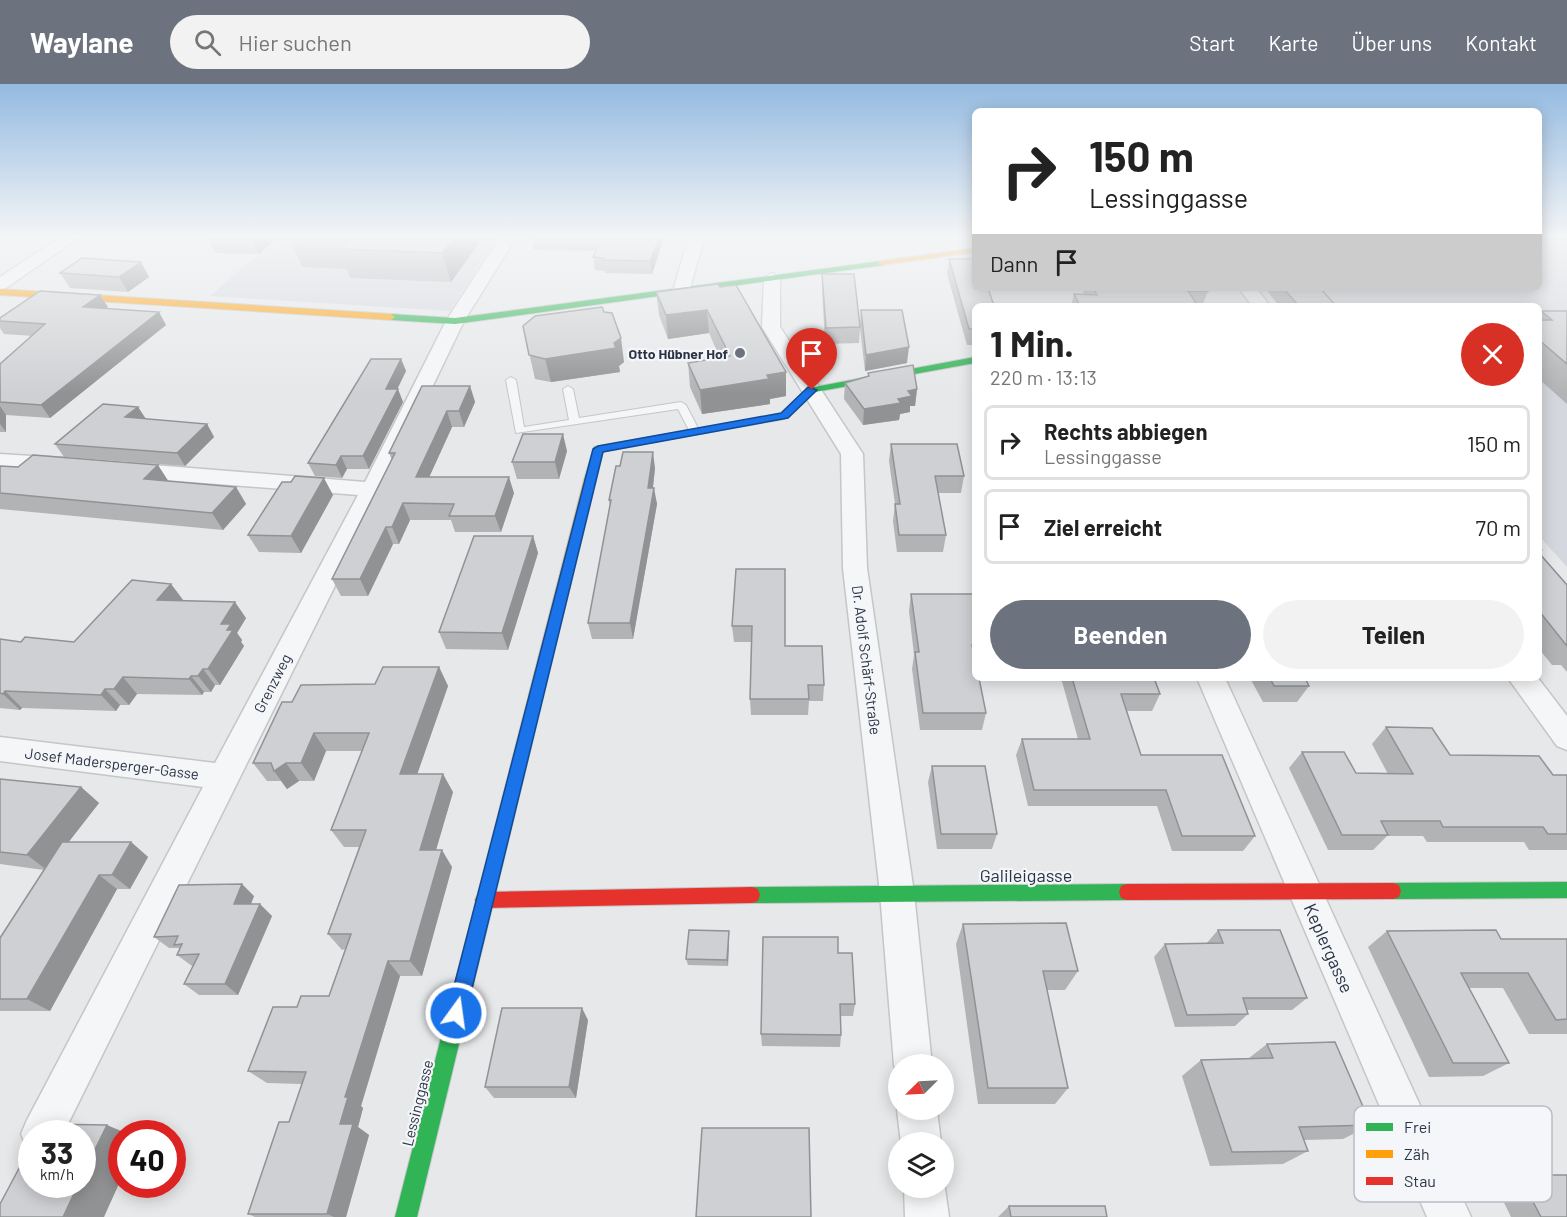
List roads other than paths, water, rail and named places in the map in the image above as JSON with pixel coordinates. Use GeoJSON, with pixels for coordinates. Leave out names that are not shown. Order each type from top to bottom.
{"type":"FeatureCollection","features":[{"type":"Feature","properties":{"kind":"street","name":"Grenzweg"},"geometry":{"type":"LineString","coordinates":[[48,1120],[372,489],[454,321],[475,289]]}},
{"type":"Feature","properties":{"kind":"street"},"geometry":{"type":"LineString","coordinates":[[0,292],[454,321],[696,289]]}},
{"type":"Feature","properties":{"kind":"street","name":"Dr. Adolf Schärf-Straße"},"geometry":{"type":"LineString","coordinates":[[772,289],[771,327],[852,454],[855,568],[897,893],[912,1054]]}},
{"type":"Feature","properties":{"kind":"street"},"geometry":{"type":"LineString","coordinates":[[1249,291],[1259,303]]}},
{"type":"Feature","properties":{"kind":"street"},"geometry":{"type":"LineString","coordinates":[[812,390],[972,361]]}},
{"type":"Feature","properties":{"kind":"street","name":"Lessinggasse"},"geometry":{"type":"LineString","coordinates":[[406,1217],[598,449],[784,416],[812,390]]}},
{"type":"Feature","properties":{"kind":"street"},"geometry":{"type":"LineString","coordinates":[[0,460],[81,466]]}},
{"type":"Feature","properties":{"kind":"street"},"geometry":{"type":"LineString","coordinates":[[105,468],[372,489]]}},
{"type":"Feature","properties":{"kind":"street","name":"Keplergasse"},"geometry":{"type":"LineString","coordinates":[[1212,681],[1400,1106]]}},
{"type":"Feature","properties":{"kind":"street"},"geometry":{"type":"LineString","coordinates":[[1524,681],[1567,738]]}},
{"type":"Feature","properties":{"kind":"street","name":"Josef Madersperger-Gasse"},"geometry":{"type":"LineString","coordinates":[[0,749],[223,777]]}},
{"type":"Feature","properties":{"kind":"street","name":"Galileigasse"},"geometry":{"type":"LineString","coordinates":[[484,900],[897,893],[1305,893],[1567,890]]}},
{"type":"Feature","properties":{"kind":"street"},"geometry":{"type":"LineString","coordinates":[[926,1198],[927,1217]]}},
{"type":"Feature","properties":{"kind":"street","name":"Keplergasse"},"geometry":{"type":"LineString","coordinates":[[1442,1202],[1449,1217]]}},
{"type":"Feature","properties":{"kind":"lane"},"geometry":{"type":"LineString","coordinates":[[510,380],[520,431],[681,405],[695,432]]}},
{"type":"Feature","properties":{"kind":"lane"},"geometry":{"type":"LineString","coordinates":[[568,389],[575,422]]}},
{"type":"Feature","properties":{"kind":"place","name":"Otto Hübner Hof"},"geometry":{"type":"Point","coordinates":[740,353]}}]}
